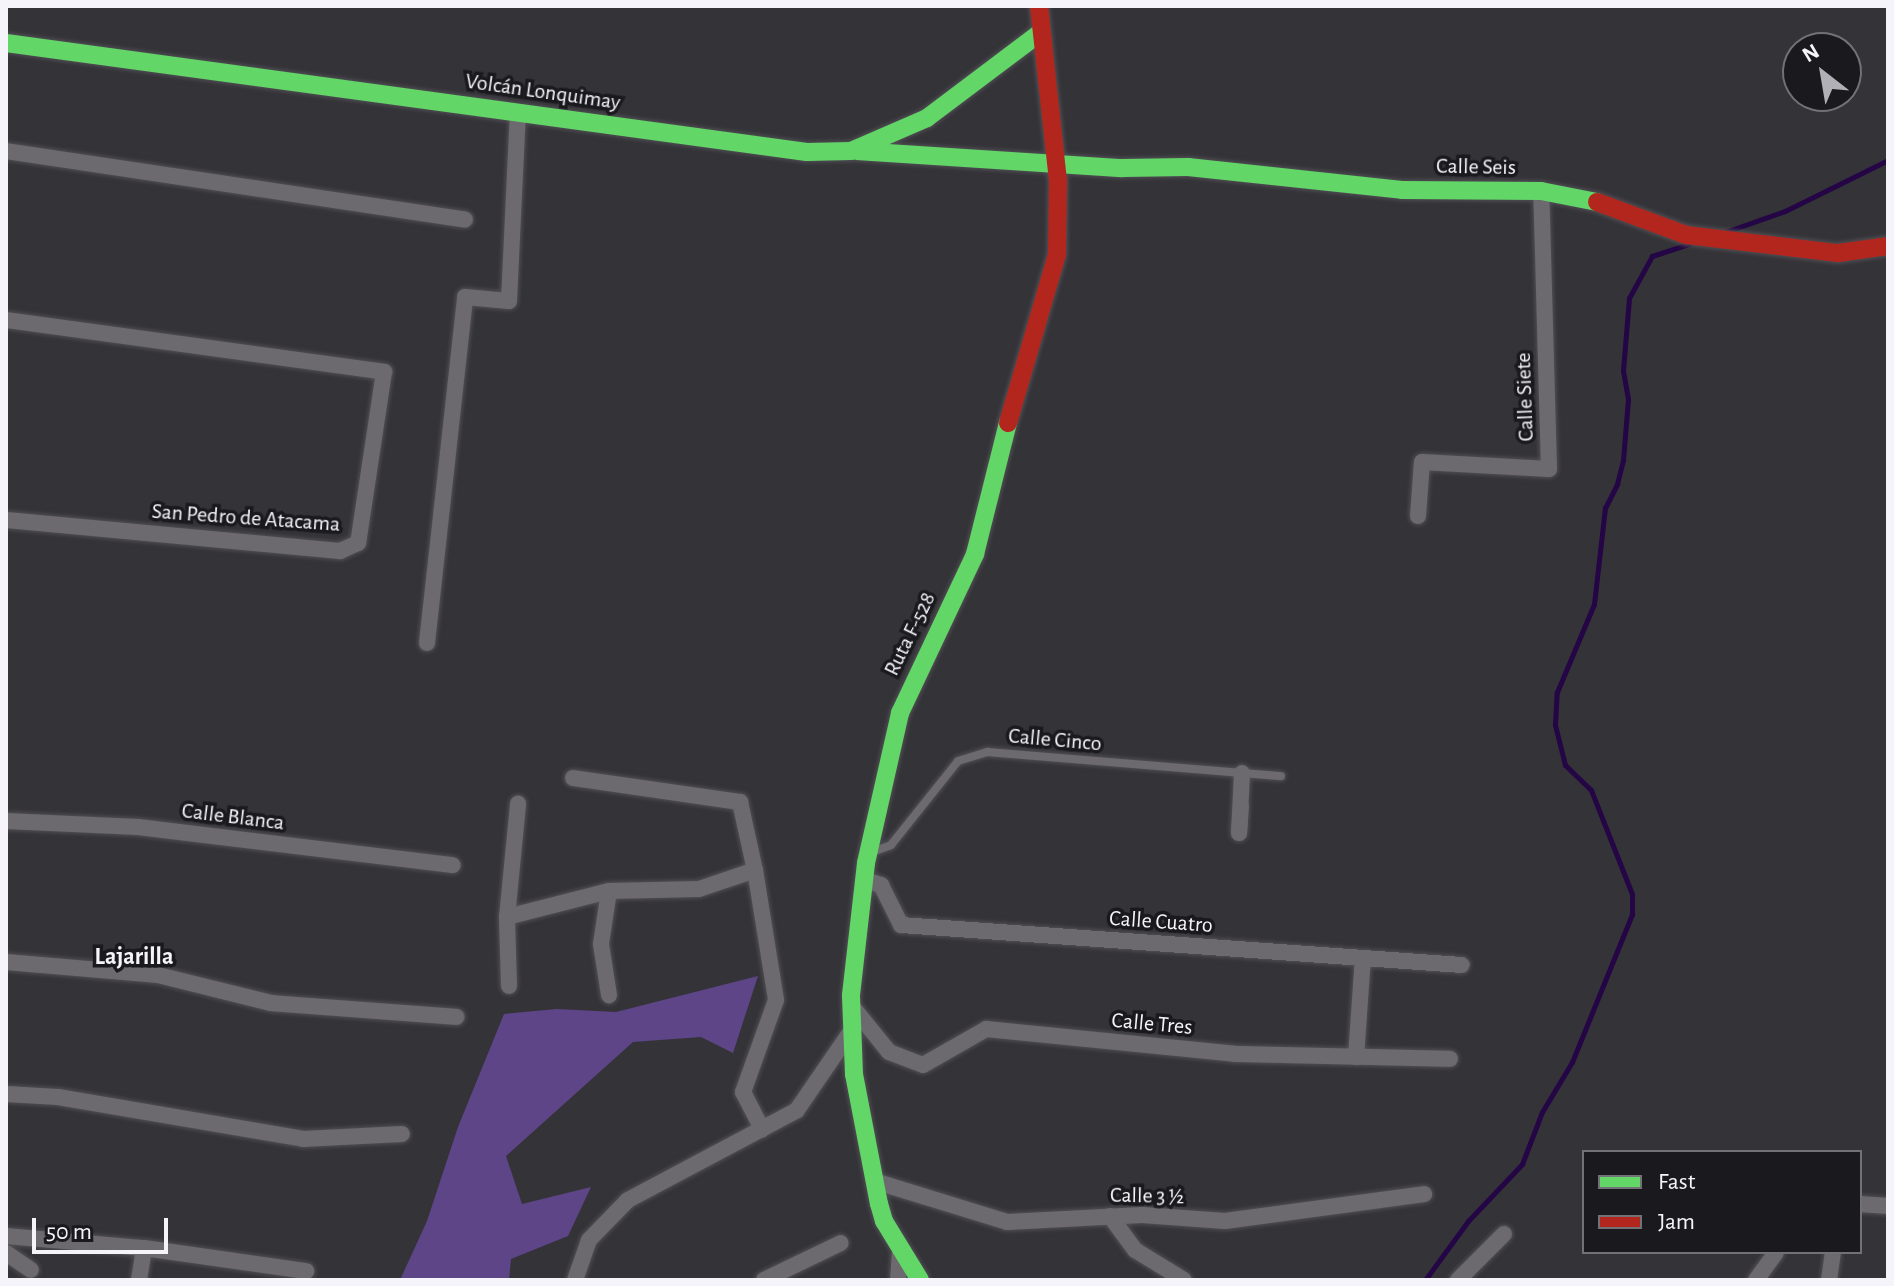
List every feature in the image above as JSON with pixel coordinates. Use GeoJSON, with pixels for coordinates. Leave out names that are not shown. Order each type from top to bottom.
{"type":"FeatureCollection","features":[{"type":"Feature","properties":{"kind":"street","name":"Ruta F-528"},"geometry":{"type":"LineString","coordinates":[[920,1280],[884,1221],[854,1074],[851,1005],[873,882],[868,854],[900,713],[975,554],[1018,381],[1057,254],[1057,161],[1039,6]]}},
{"type":"Feature","properties":{"kind":"street","name":"Volcán Lonquimay"},"geometry":{"type":"LineString","coordinates":[[6,43],[807,152],[851,151],[927,118],[1041,32]]}},
{"type":"Feature","properties":{"kind":"street"},"geometry":{"type":"LineString","coordinates":[[427,643],[465,297],[509,301],[518,113]]}},
{"type":"Feature","properties":{"kind":"street"},"geometry":{"type":"LineString","coordinates":[[6,151],[465,220]]}},
{"type":"Feature","properties":{"kind":"street","name":"Calle Seis"},"geometry":{"type":"LineString","coordinates":[[851,151],[1057,161],[1122,168],[1230,170],[1402,190],[1541,191],[1603,203],[1686,235],[1838,253],[1888,246]]}},
{"type":"Feature","properties":{"kind":"street","name":"Calle Siete"},"geometry":{"type":"LineString","coordinates":[[1418,516],[1422,462],[1549,469],[1541,191]]}},
{"type":"Feature","properties":{"kind":"street","name":"San Pedro de Atacama"},"geometry":{"type":"LineString","coordinates":[[6,320],[384,372],[358,543],[340,551],[6,520]]}},
{"type":"Feature","properties":{"kind":"street"},"geometry":{"type":"LineString","coordinates":[[1241,806],[1239,833],[1242,773]]}},
{"type":"Feature","properties":{"kind":"street"},"geometry":{"type":"LineString","coordinates":[[573,778],[740,802],[755,870],[776,1000],[743,1092],[762,1129]]}},
{"type":"Feature","properties":{"kind":"street"},"geometry":{"type":"LineString","coordinates":[[509,986],[507,917],[518,804]]}},
{"type":"Feature","properties":{"kind":"street","name":"Calle Blanca"},"geometry":{"type":"LineString","coordinates":[[6,821],[138,827],[453,865]]}},
{"type":"Feature","properties":{"kind":"street"},"geometry":{"type":"LineString","coordinates":[[507,917],[609,891],[699,889],[755,870]]}},
{"type":"Feature","properties":{"kind":"street","name":"Calle Cuatro"},"geometry":{"type":"LineString","coordinates":[[873,882],[901,925],[1462,965]]}},
{"type":"Feature","properties":{"kind":"street"},"geometry":{"type":"LineString","coordinates":[[609,891],[601,944],[609,995]]}},
{"type":"Feature","properties":{"kind":"street"},"geometry":{"type":"LineString","coordinates":[[1356,1057],[1363,958]]}},
{"type":"Feature","properties":{"kind":"street"},"geometry":{"type":"LineString","coordinates":[[6,962],[158,975],[271,1003],[456,1017]]}},
{"type":"Feature","properties":{"kind":"street","name":"Calle Tres"},"geometry":{"type":"LineString","coordinates":[[851,1005],[889,1052],[923,1065],[986,1029],[1235,1054],[1450,1059]]}},
{"type":"Feature","properties":{"kind":"street"},"geometry":{"type":"LineString","coordinates":[[575,1280],[589,1240],[628,1200],[797,1110],[851,1031]]}},
{"type":"Feature","properties":{"kind":"street"},"geometry":{"type":"LineString","coordinates":[[6,1094],[58,1097],[303,1139],[402,1134]]}},
{"type":"Feature","properties":{"kind":"street","name":"Calle 3 ½"},"geometry":{"type":"LineString","coordinates":[[874,1181],[1007,1222],[1142,1215],[1225,1221],[1424,1194]]}},
{"type":"Feature","properties":{"kind":"street"},"geometry":{"type":"LineString","coordinates":[[1862,1204],[1888,1206]]}},
{"type":"Feature","properties":{"kind":"street"},"geometry":{"type":"LineString","coordinates":[[1110,1216],[1135,1250],[1184,1280]]}},
{"type":"Feature","properties":{"kind":"street"},"geometry":{"type":"LineString","coordinates":[[1458,1280],[1504,1234]]}},
{"type":"Feature","properties":{"kind":"street"},"geometry":{"type":"LineString","coordinates":[[6,1236],[144,1248],[306,1271]]}},
{"type":"Feature","properties":{"kind":"street"},"geometry":{"type":"LineString","coordinates":[[774,1278],[841,1243]]}},
{"type":"Feature","properties":{"kind":"street"},"geometry":{"type":"LineString","coordinates":[[139,1280],[144,1248]]}},
{"type":"Feature","properties":{"kind":"street"},"geometry":{"type":"LineString","coordinates":[[898,1280],[900,1248]]}},
{"type":"Feature","properties":{"kind":"street"},"geometry":{"type":"LineString","coordinates":[[6,1253],[31,1270]]}},
{"type":"Feature","properties":{"kind":"street"},"geometry":{"type":"LineString","coordinates":[[1756,1280],[1770,1254]]}},
{"type":"Feature","properties":{"kind":"street"},"geometry":{"type":"LineString","coordinates":[[1829,1280],[1833,1254]]}},
{"type":"Feature","properties":{"kind":"lane","name":"Calle Cinco"},"geometry":{"type":"LineString","coordinates":[[868,854],[891,845],[958,761],[988,752],[1281,776]]}},
{"type":"Feature","properties":{"kind":"shaded area"},"geometry":{"type":"Polygon","coordinates":[[[758,976],[733,1053],[701,1037],[633,1042],[506,1156],[522,1204],[591,1187],[568,1236],[511,1259],[509,1280],[400,1280],[427,1221],[458,1127],[504,1014],[557,1009],[616,1012],[758,976]]]}},
{"type":"Feature","properties":{"kind":"waterway"},"geometry":{"type":"LineString","coordinates":[[1728,231],[1785,211],[1888,160]]}},
{"type":"Feature","properties":{"kind":"waterway"},"geometry":{"type":"LineString","coordinates":[[1425,1280],[1468,1221],[1522,1164],[1542,1112],[1572,1062],[1632,914],[1632,894],[1591,790],[1565,765],[1555,725],[1557,692],[1594,604],[1605,508],[1617,484],[1623,460],[1628,399],[1623,370],[1629,298],[1652,256],[1689,244]]}},
{"type":"Feature","properties":{"kind":"traffic: fast"},"geometry":{"type":"LineString","coordinates":[[6,43],[807,152],[851,151],[927,118],[1041,32]]}},
{"type":"Feature","properties":{"kind":"traffic: fast"},"geometry":{"type":"LineString","coordinates":[[857,151],[1122,168],[1188,167],[1402,190],[1541,191],[1597,202]]}},
{"type":"Feature","properties":{"kind":"traffic: fast"},"geometry":{"type":"LineString","coordinates":[[920,1280],[884,1221],[879,1204],[854,1074],[851,995],[866,863],[900,713],[975,554],[1008,423]]}},
{"type":"Feature","properties":{"kind":"traffic: jam"},"geometry":{"type":"LineString","coordinates":[[1008,423],[1057,254],[1058,181],[1039,6]]}},
{"type":"Feature","properties":{"kind":"traffic: jam"},"geometry":{"type":"LineString","coordinates":[[1597,202],[1686,235],[1838,253],[1888,246]]}},
{"type":"Feature","properties":{"kind":"district","name":"Lajarilla"},"geometry":{"type":"Point","coordinates":[134,958]}}]}
